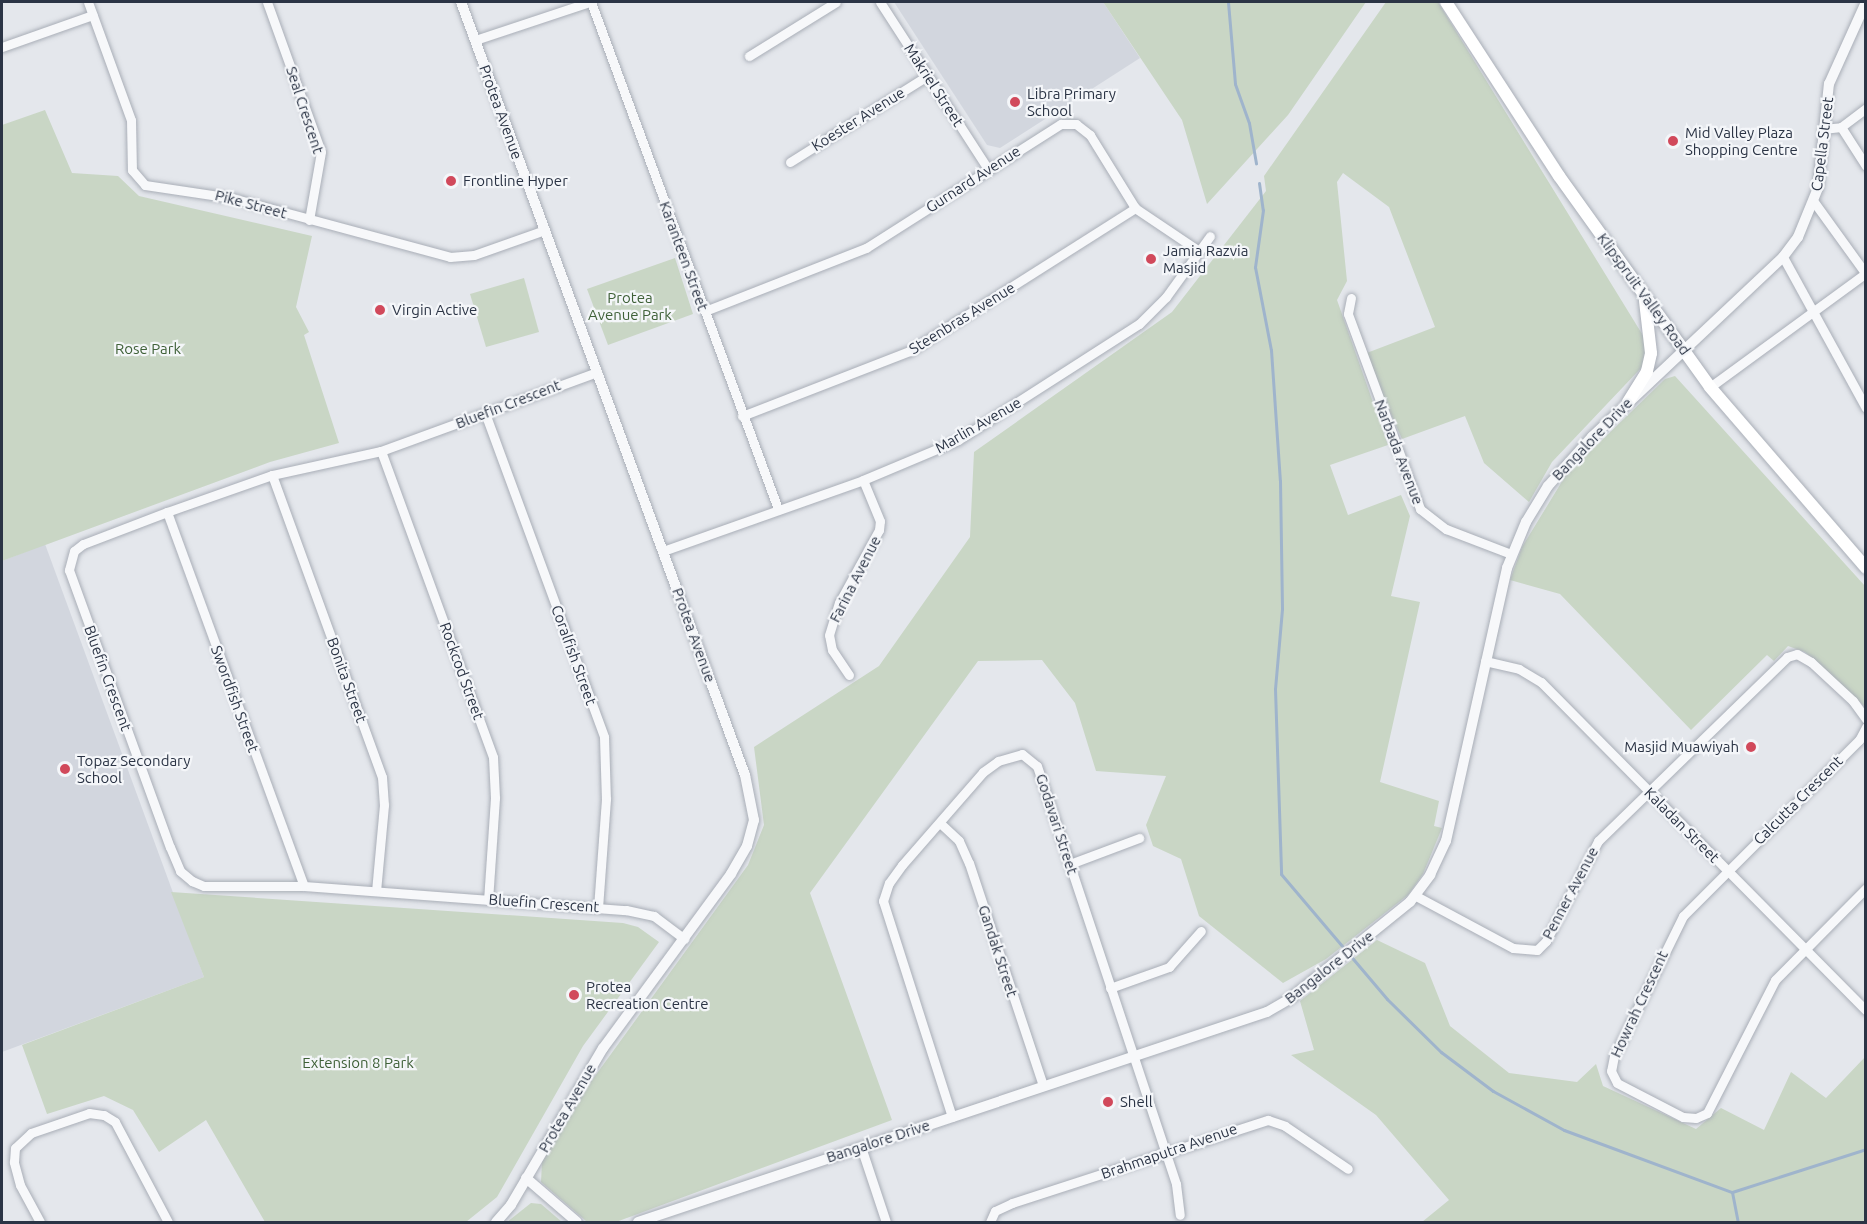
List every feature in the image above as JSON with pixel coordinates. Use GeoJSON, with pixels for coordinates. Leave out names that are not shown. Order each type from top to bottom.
{"type":"FeatureCollection","features":[{"type":"Feature","properties":{"kind":"main road","name":"Klipspruit Valley Road"},"geometry":{"type":"LineString","coordinates":[[1446,2],[1525,126],[1644,297],[1710,387],[1866,568]]}},
{"type":"Feature","properties":{"kind":"main road"},"geometry":{"type":"LineString","coordinates":[[1628,402],[1647,371],[1651,353],[1644,297]]}},
{"type":"Feature","properties":{"kind":"street","name":"Pike Street"},"geometry":{"type":"LineString","coordinates":[[88,2],[128,106],[132,127],[132,170],[140,182],[157,189],[232,198],[459,258],[545,230]]}},
{"type":"Feature","properties":{"kind":"street","name":"Seal Crescent"},"geometry":{"type":"LineString","coordinates":[[267,2],[321,152],[309,220]]}},
{"type":"Feature","properties":{"kind":"street","name":"Protea Avenue"},"geometry":{"type":"LineString","coordinates":[[461,2],[663,550],[753,806],[752,829],[744,853],[594,1062],[526,1178],[496,1222]]}},
{"type":"Feature","properties":{"kind":"street"},"geometry":{"type":"LineString","coordinates":[[475,40],[590,2]]}},
{"type":"Feature","properties":{"kind":"street","name":"Karanteen Street"},"geometry":{"type":"LineString","coordinates":[[590,2],[778,509]]}},
{"type":"Feature","properties":{"kind":"street"},"geometry":{"type":"LineString","coordinates":[[749,56],[836,2]]}},
{"type":"Feature","properties":{"kind":"street","name":"Makriel Street"},"geometry":{"type":"LineString","coordinates":[[880,2],[988,169]]}},
{"type":"Feature","properties":{"kind":"street","name":"Capella Street"},"geometry":{"type":"LineString","coordinates":[[1684,350],[1783,257],[1802,231],[1814,202],[1832,76],[1866,2]]}},
{"type":"Feature","properties":{"kind":"street"},"geometry":{"type":"LineString","coordinates":[[2,48],[93,15]]}},
{"type":"Feature","properties":{"kind":"street","name":"Koester Avenue"},"geometry":{"type":"LineString","coordinates":[[790,162],[927,76]]}},
{"type":"Feature","properties":{"kind":"street"},"geometry":{"type":"LineString","coordinates":[[1823,129],[1841,127],[1866,108]]}},
{"type":"Feature","properties":{"kind":"street","name":"Gurnard Avenue"},"geometry":{"type":"LineString","coordinates":[[705,311],[860,252],[1048,130],[1068,123],[1090,135],[1135,208],[1199,251]]}},
{"type":"Feature","properties":{"kind":"street"},"geometry":{"type":"LineString","coordinates":[[1841,127],[1866,166]]}},
{"type":"Feature","properties":{"kind":"street"},"geometry":{"type":"LineString","coordinates":[[1710,387],[1814,314],[1865,274],[1814,202]]}},
{"type":"Feature","properties":{"kind":"street","name":"Steenbras Avenue"},"geometry":{"type":"LineString","coordinates":[[742,416],[910,351],[1135,208]]}},
{"type":"Feature","properties":{"kind":"street","name":"Marlin Avenue"},"geometry":{"type":"LineString","coordinates":[[663,550],[863,480],[958,440],[1119,338],[1158,306],[1210,236]]}},
{"type":"Feature","properties":{"kind":"street"},"geometry":{"type":"LineString","coordinates":[[1783,257],[1866,408]]}},
{"type":"Feature","properties":{"kind":"street","name":"Narbada Avenue"},"geometry":{"type":"LineString","coordinates":[[1351,298],[1348,314],[1420,509],[1446,529],[1511,554]]}},
{"type":"Feature","properties":{"kind":"street","name":"Bangalore Drive"},"geometry":{"type":"LineString","coordinates":[[638,1222],[1267,1012],[1358,946],[1416,896],[1446,841],[1511,554],[1548,486],[1628,402],[1684,350]]}},
{"type":"Feature","properties":{"kind":"street","name":"Bluefin Crescent"},"geometry":{"type":"LineString","coordinates":[[597,372],[381,451],[272,475],[166,512],[83,544],[74,551],[69,564],[166,836],[180,871],[197,884],[304,886],[598,907],[654,916],[684,939]]}},
{"type":"Feature","properties":{"kind":"street","name":"Coralfish Street"},"geometry":{"type":"LineString","coordinates":[[485,413],[603,737],[606,799],[598,907]]}},
{"type":"Feature","properties":{"kind":"street","name":"Rockcod Street"},"geometry":{"type":"LineString","coordinates":[[381,451],[493,757],[495,798],[488,900]]}},
{"type":"Feature","properties":{"kind":"street","name":"Bonita Street"},"geometry":{"type":"LineString","coordinates":[[272,475],[382,777],[384,805],[376,891]]}},
{"type":"Feature","properties":{"kind":"street","name":"Farina Avenue"},"geometry":{"type":"LineString","coordinates":[[849,675],[832,650],[829,635],[839,603],[879,530],[880,521],[863,480]]}},
{"type":"Feature","properties":{"kind":"street","name":"Swordfish Street"},"geometry":{"type":"LineString","coordinates":[[166,512],[304,886]]}},
{"type":"Feature","properties":{"kind":"street"},"geometry":{"type":"LineString","coordinates":[[1648,791],[1778,663],[1792,655],[1811,662],[1853,701],[1866,719]]}},
{"type":"Feature","properties":{"kind":"street","name":"Kaladan Street"},"geometry":{"type":"LineString","coordinates":[[1485,661],[1519,669],[1541,682],[1866,1010]]}},
{"type":"Feature","properties":{"kind":"street","name":"Calcutta Crescent"},"geometry":{"type":"LineString","coordinates":[[1727,871],[1859,740],[1866,728]]}},
{"type":"Feature","properties":{"kind":"street","name":"Godavari Street"},"geometry":{"type":"LineString","coordinates":[[952,1117],[883,901],[888,883],[991,765],[1009,756],[1026,755],[1037,766],[1070,864],[1179,1193],[1180,1215]]}},
{"type":"Feature","properties":{"kind":"street","name":"Penner Avenue"},"geometry":{"type":"LineString","coordinates":[[1416,896],[1513,948],[1537,950],[1546,941],[1591,850],[1648,791]]}},
{"type":"Feature","properties":{"kind":"street","name":"Gandak Street"},"geometry":{"type":"LineString","coordinates":[[940,823],[959,841],[969,864],[1043,1086]]}},
{"type":"Feature","properties":{"kind":"street"},"geometry":{"type":"LineString","coordinates":[[1070,864],[1139,838]]}},
{"type":"Feature","properties":{"kind":"street","name":"Howrah Crescent"},"geometry":{"type":"LineString","coordinates":[[1727,871],[1691,904],[1676,927],[1614,1056],[1611,1071],[1617,1083],[1683,1117],[1696,1118],[1707,1113],[1775,980],[1804,949]]}},
{"type":"Feature","properties":{"kind":"street"},"geometry":{"type":"LineString","coordinates":[[1804,949],[1866,888]]}},
{"type":"Feature","properties":{"kind":"street"},"geometry":{"type":"LineString","coordinates":[[1110,988],[1168,967],[1201,931]]}},
{"type":"Feature","properties":{"kind":"street"},"geometry":{"type":"LineString","coordinates":[[39,1222],[15,1172],[15,1148],[32,1133],[89,1113],[104,1115],[115,1122],[168,1222]]}},
{"type":"Feature","properties":{"kind":"street","name":"Brahmaputra Avenue"},"geometry":{"type":"LineString","coordinates":[[990,1222],[995,1211],[1012,1203],[1268,1120],[1285,1126],[1347,1169]]}},
{"type":"Feature","properties":{"kind":"street"},"geometry":{"type":"LineString","coordinates":[[861,1147],[886,1222]]}},
{"type":"Feature","properties":{"kind":"street"},"geometry":{"type":"LineString","coordinates":[[526,1178],[577,1222]]}},
{"type":"Feature","properties":{"kind":"shaded area","name":"Libra Primary School"},"geometry":{"type":"Polygon","coordinates":[[[894,2],[1103,2],[1140,58],[1000,148],[987,145],[894,2]]]}},
{"type":"Feature","properties":{"kind":"shaded area","name":"Topaz Secondary School"},"geometry":{"type":"Polygon","coordinates":[[[45,544],[204,977],[2,1052],[2,561],[45,544]]]}},
{"type":"Feature","properties":{"kind":"green space"},"geometry":{"type":"Polygon","coordinates":[[[1103,2],[1366,2],[1288,115],[1207,204],[1182,120],[1103,2]]]}},
{"type":"Feature","properties":{"kind":"green space"},"geometry":{"type":"Polygon","coordinates":[[[1386,2],[1438,2],[1647,342],[1642,367],[1552,462],[1529,502],[1484,463],[1465,416],[1402,439],[1364,354],[1435,327],[1389,207],[1343,173],[1337,182],[1347,281],[1337,300],[1388,445],[1330,465],[1348,515],[1401,495],[1410,516],[1391,596],[1420,602],[1380,782],[1439,801],[1434,826],[1442,828],[1423,874],[1408,895],[1326,959],[1283,983],[1199,916],[1181,859],[1153,846],[1146,825],[1166,776],[1096,771],[1075,703],[1042,660],[978,661],[810,893],[892,1120],[616,1222],[586,1221],[541,1182],[542,1162],[590,1083],[748,865],[764,825],[754,747],[879,666],[970,537],[974,452],[1172,312],[1266,191],[1264,176],[1386,2]]]}},
{"type":"Feature","properties":{"kind":"green space","name":"Rose Park"},"geometry":{"type":"Polygon","coordinates":[[[45,110],[72,173],[118,176],[139,196],[312,236],[296,307],[309,332],[304,335],[339,443],[270,462],[2,561],[2,125],[45,110]]]}},
{"type":"Feature","properties":{"kind":"green space","name":"Protea Avenue Park"},"geometry":{"type":"Polygon","coordinates":[[[675,258],[693,314],[608,345],[587,289],[675,258]]]}},
{"type":"Feature","properties":{"kind":"green space"},"geometry":{"type":"Polygon","coordinates":[[[524,278],[539,332],[486,347],[470,294],[524,278]]]}},
{"type":"Feature","properties":{"kind":"green space"},"geometry":{"type":"Polygon","coordinates":[[[1675,376],[1865,586],[1865,707],[1805,652],[1788,646],[1774,661],[1767,655],[1691,730],[1560,594],[1510,580],[1522,547],[1566,475],[1665,379],[1675,376]]]}},
{"type":"Feature","properties":{"kind":"green space","name":"Extension 8 Park"},"geometry":{"type":"Polygon","coordinates":[[[171,892],[623,923],[638,927],[659,942],[583,1046],[497,1197],[466,1222],[265,1222],[206,1120],[159,1152],[133,1110],[104,1096],[47,1114],[22,1045],[204,977],[171,892]]]}},
{"type":"Feature","properties":{"kind":"green space"},"geometry":{"type":"Polygon","coordinates":[[[1377,940],[1425,963],[1450,1026],[1509,1073],[1577,1082],[1596,1064],[1603,1086],[1696,1129],[1721,1108],[1764,1130],[1791,1072],[1826,1098],[1865,1057],[1865,1222],[1422,1222],[1449,1200],[1376,1115],[1291,1055],[1314,1050],[1300,1001],[1377,940]]]}},
{"type":"Feature","properties":{"kind":"green space"},"geometry":{"type":"Polygon","coordinates":[[[531,1203],[541,1204],[562,1222],[507,1222],[531,1203]]]}},
{"type":"Feature","properties":{"kind":"waterway"},"geometry":{"type":"LineString","coordinates":[[1228,2],[1235,84],[1249,123],[1256,163]]}},
{"type":"Feature","properties":{"kind":"waterway"},"geometry":{"type":"LineString","coordinates":[[1259,183],[1263,210],[1255,267],[1271,350],[1280,481],[1282,609],[1275,689],[1281,874],[1387,999],[1441,1052],[1493,1091],[1564,1130],[1732,1192],[1866,1149]]}},
{"type":"Feature","properties":{"kind":"waterway"},"geometry":{"type":"LineString","coordinates":[[1732,1192],[1738,1222]]}},
{"type":"Feature","properties":{"kind":"place","name":"Libra Primary School"},"geometry":{"type":"Point","coordinates":[1015,102]}},
{"type":"Feature","properties":{"kind":"place","name":"Mid Valley Plaza Shopping Centre"},"geometry":{"type":"Point","coordinates":[1673,141]}},
{"type":"Feature","properties":{"kind":"place","name":"Frontline Hyper"},"geometry":{"type":"Point","coordinates":[451,181]}},
{"type":"Feature","properties":{"kind":"place","name":"Jamia Razvia Masjid"},"geometry":{"type":"Point","coordinates":[1151,259]}},
{"type":"Feature","properties":{"kind":"place","name":"Virgin Active"},"geometry":{"type":"Point","coordinates":[380,310]}},
{"type":"Feature","properties":{"kind":"place","name":"Masjid Muawiyah"},"geometry":{"type":"Point","coordinates":[1751,747]}},
{"type":"Feature","properties":{"kind":"place","name":"Topaz Secondary School"},"geometry":{"type":"Point","coordinates":[65,769]}},
{"type":"Feature","properties":{"kind":"place","name":"Protea Recreation Centre"},"geometry":{"type":"Point","coordinates":[574,995]}},
{"type":"Feature","properties":{"kind":"place","name":"Shell"},"geometry":{"type":"Point","coordinates":[1108,1102]}}]}
